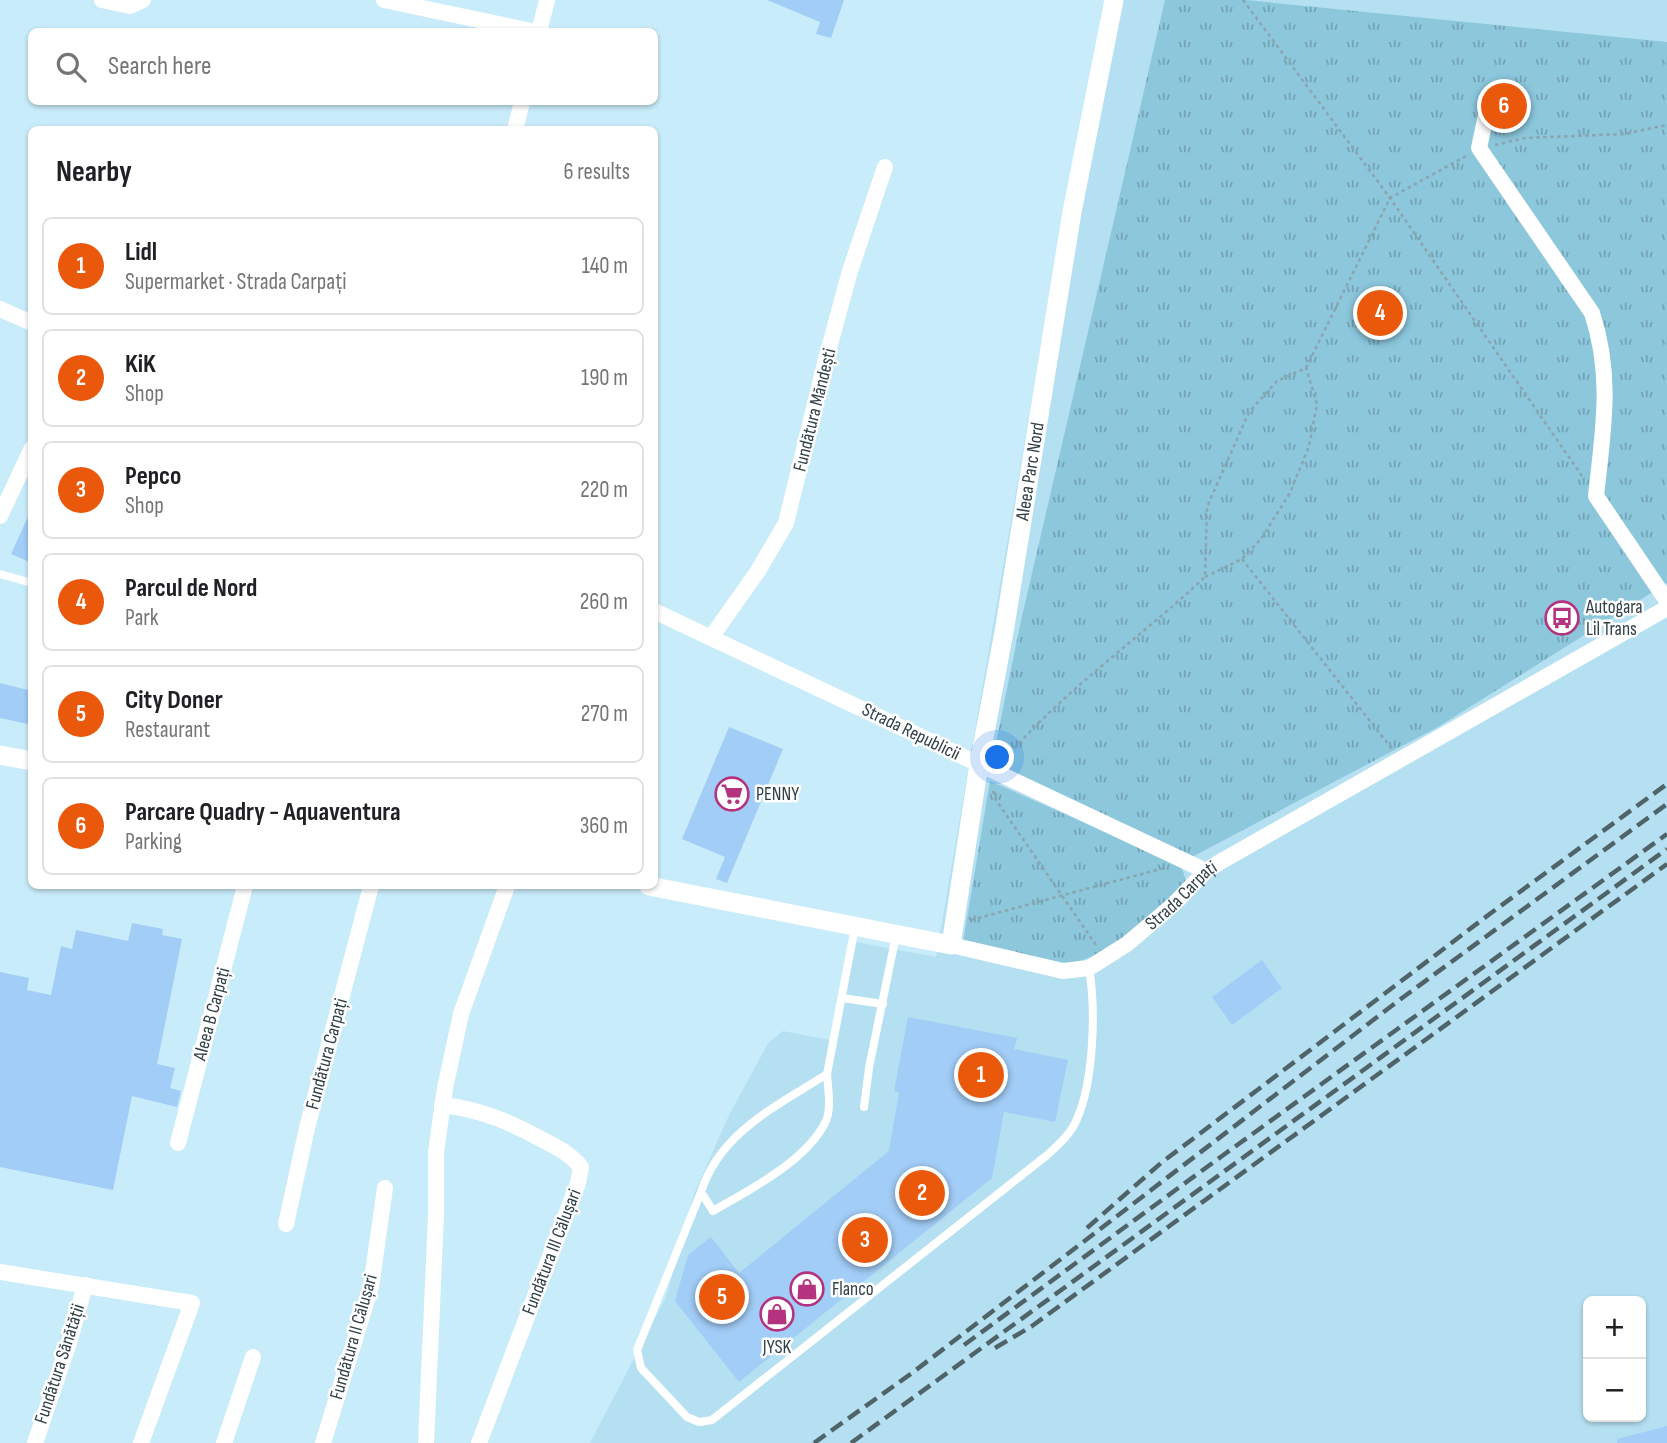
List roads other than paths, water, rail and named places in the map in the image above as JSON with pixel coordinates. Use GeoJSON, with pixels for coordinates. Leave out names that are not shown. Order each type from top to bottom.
{"type":"FeatureCollection","features":[{"type":"Feature","properties":{"kind":"street"},"geometry":{"type":"LineString","coordinates":[[102,0],[130,6],[143,0]]}},
{"type":"Feature","properties":{"kind":"street"},"geometry":{"type":"LineString","coordinates":[[384,0],[518,28]]}},
{"type":"Feature","properties":{"kind":"street"},"geometry":{"type":"LineString","coordinates":[[538,28],[547,0]]}},
{"type":"Feature","properties":{"kind":"street","name":"Aleea Parc Nord"},"geometry":{"type":"LineString","coordinates":[[950,945],[986,767],[1004,632],[1072,212],[1114,0]]}},
{"type":"Feature","properties":{"kind":"street"},"geometry":{"type":"LineString","coordinates":[[1490,96],[1479,148],[1592,313],[1602,352],[1607,401],[1596,496],[1667,601]]}},
{"type":"Feature","properties":{"kind":"street"},"geometry":{"type":"LineString","coordinates":[[516,126],[521,105]]}},
{"type":"Feature","properties":{"kind":"street","name":"Fundătura Măndești"},"geometry":{"type":"LineString","coordinates":[[712,636],[758,570],[786,523],[846,284],[885,167]]}},
{"type":"Feature","properties":{"kind":"street"},"geometry":{"type":"LineString","coordinates":[[0,309],[28,321]]}},
{"type":"Feature","properties":{"kind":"street"},"geometry":{"type":"LineString","coordinates":[[0,516],[28,456]]}},
{"type":"Feature","properties":{"kind":"street","name":"Strada Carpați"},"geometry":{"type":"LineString","coordinates":[[658,888],[950,945],[1063,971],[1089,968],[1106,959],[1173,905],[1206,871],[1667,608]]}},
{"type":"Feature","properties":{"kind":"street","name":"Strada Republicii"},"geometry":{"type":"LineString","coordinates":[[658,613],[1206,871]]}},
{"type":"Feature","properties":{"kind":"street"},"geometry":{"type":"LineString","coordinates":[[0,755],[28,760]]}},
{"type":"Feature","properties":{"kind":"street","name":"Aleea B Carpați"},"geometry":{"type":"LineString","coordinates":[[178,1143],[244,889]]}},
{"type":"Feature","properties":{"kind":"street","name":"Fundătura Carpați"},"geometry":{"type":"LineString","coordinates":[[286,1224],[307,1128],[370,889]]}},
{"type":"Feature","properties":{"kind":"street"},"geometry":{"type":"LineString","coordinates":[[426,1443],[436,1215],[436,1152],[442,1105],[461,1014],[506,889]]}},
{"type":"Feature","properties":{"kind":"street","name":"Fundătura III Călușari"},"geometry":{"type":"LineString","coordinates":[[442,1105],[467,1108],[503,1119],[573,1156],[581,1167],[578,1183],[479,1443]]}},
{"type":"Feature","properties":{"kind":"street","name":"Fundătura II Călușari"},"geometry":{"type":"LineString","coordinates":[[323,1443],[371,1287],[385,1188]]}},
{"type":"Feature","properties":{"kind":"street","name":"Fundătura Sănătății"},"geometry":{"type":"LineString","coordinates":[[0,1272],[192,1303],[141,1443]]}},
{"type":"Feature","properties":{"kind":"street","name":"Fundătura Sănătății"},"geometry":{"type":"LineString","coordinates":[[34,1443],[69,1343],[85,1285]]}},
{"type":"Feature","properties":{"kind":"street"},"geometry":{"type":"LineString","coordinates":[[224,1443],[253,1357]]}},
{"type":"Feature","properties":{"kind":"lane"},"geometry":{"type":"LineString","coordinates":[[0,574],[28,582]]}},
{"type":"Feature","properties":{"kind":"lane"},"geometry":{"type":"LineString","coordinates":[[701,1192],[713,1211],[774,1175],[802,1152],[826,1122],[829,1101],[827,1074],[855,927]]}},
{"type":"Feature","properties":{"kind":"lane"},"geometry":{"type":"LineString","coordinates":[[864,1107],[869,1068],[897,935]]}},
{"type":"Feature","properties":{"kind":"lane"},"geometry":{"type":"LineString","coordinates":[[827,1074],[738,1133],[722,1150],[705,1181],[636,1350],[641,1367],[687,1417],[699,1422],[712,1420],[1046,1156],[1066,1137],[1077,1121],[1084,1100],[1091,1044],[1092,988],[1089,968]]}},
{"type":"Feature","properties":{"kind":"lane"},"geometry":{"type":"LineString","coordinates":[[842,998],[883,1004]]}},
{"type":"Feature","properties":{"kind":"railway"},"geometry":{"type":"LineString","coordinates":[[1087,1228],[1161,1163],[1491,913],[1667,784]]}},
{"type":"Feature","properties":{"kind":"railway"},"geometry":{"type":"LineString","coordinates":[[814,1443],[912,1373],[1398,1001],[1667,804]]}},
{"type":"Feature","properties":{"kind":"railway"},"geometry":{"type":"LineString","coordinates":[[964,1345],[1667,834]]}},
{"type":"Feature","properties":{"kind":"railway"},"geometry":{"type":"LineString","coordinates":[[851,1443],[1667,849]]}},
{"type":"Feature","properties":{"kind":"railway"},"geometry":{"type":"LineString","coordinates":[[995,1348],[1032,1326],[1667,864]]}},
{"type":"Feature","properties":{"kind":"place","name":"Parcare Quadry - Aquaventura"},"geometry":{"type":"Point","coordinates":[1504,106]}},
{"type":"Feature","properties":{"kind":"place","name":"Parcul de Nord"},"geometry":{"type":"Point","coordinates":[1380,313]}},
{"type":"Feature","properties":{"kind":"place","name":"Autogara Lil Trans"},"geometry":{"type":"Point","coordinates":[1562,618]}},
{"type":"Feature","properties":{"kind":"place","name":"PENNY"},"geometry":{"type":"Point","coordinates":[732,794]}},
{"type":"Feature","properties":{"kind":"place","name":"Lidl"},"geometry":{"type":"Point","coordinates":[981,1075]}},
{"type":"Feature","properties":{"kind":"place","name":"KiK"},"geometry":{"type":"Point","coordinates":[922,1193]}},
{"type":"Feature","properties":{"kind":"place","name":"Pepco"},"geometry":{"type":"Point","coordinates":[865,1240]}},
{"type":"Feature","properties":{"kind":"place","name":"Flanco"},"geometry":{"type":"Point","coordinates":[807,1289]}},
{"type":"Feature","properties":{"kind":"place","name":"City Doner"},"geometry":{"type":"Point","coordinates":[722,1297]}},
{"type":"Feature","properties":{"kind":"place","name":"JYSK"},"geometry":{"type":"Point","coordinates":[777,1314]}}]}
